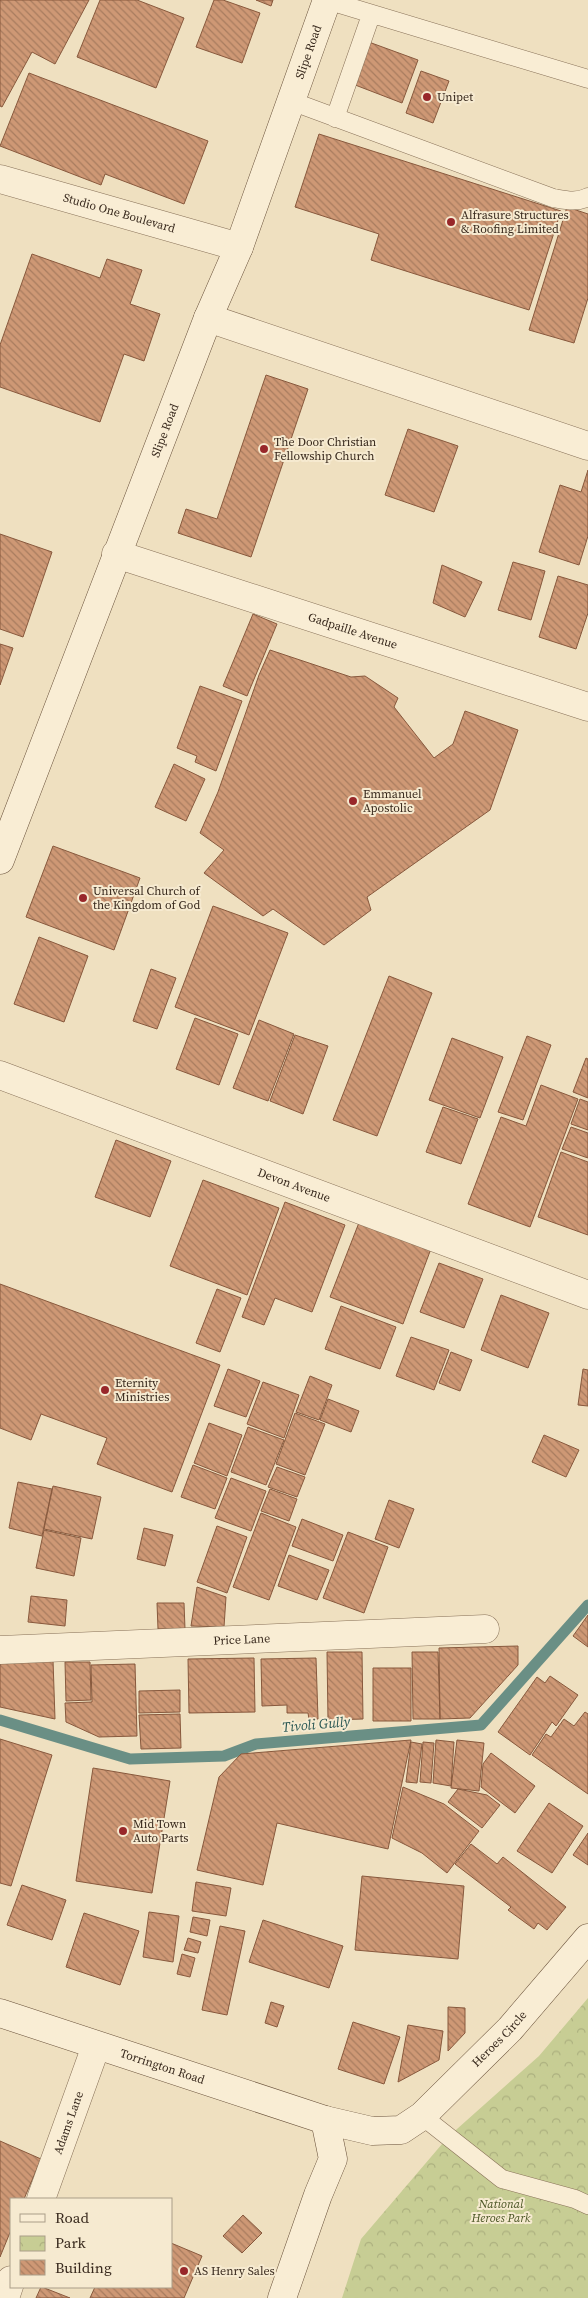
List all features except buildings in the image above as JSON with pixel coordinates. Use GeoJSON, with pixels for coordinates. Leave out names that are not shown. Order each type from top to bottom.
{"type":"FeatureCollection","features":[{"type":"Feature","properties":{"kind":"street","name":"Slipe Road"},"geometry":{"type":"LineString","coordinates":[[0,860],[208,318],[239,247],[327,0]]}},
{"type":"Feature","properties":{"kind":"street","name":"Studio One Boulevard"},"geometry":{"type":"LineString","coordinates":[[0,179],[239,247]]}},
{"type":"Feature","properties":{"kind":"street"},"geometry":{"type":"LineString","coordinates":[[208,318],[588,446]]}},
{"type":"Feature","properties":{"kind":"street","name":"Gadpaille Avenue"},"geometry":{"type":"LineString","coordinates":[[116,554],[588,707]]}},
{"type":"Feature","properties":{"kind":"street","name":"Devon Avenue"},"geometry":{"type":"LineString","coordinates":[[0,1075],[588,1295]]}},
{"type":"Feature","properties":{"kind":"street","name":"Price Lane"},"geometry":{"type":"LineString","coordinates":[[0,1650],[485,1629]]}},
{"type":"Feature","properties":{"kind":"street","name":"Heroes Circle"},"geometry":{"type":"LineString","coordinates":[[412,2123],[510,2029],[588,1938]]}},
{"type":"Feature","properties":{"kind":"street","name":"Torrington Road"},"geometry":{"type":"LineString","coordinates":[[0,2013],[325,2120],[372,2131],[412,2123]]}},
{"type":"Feature","properties":{"kind":"street","name":"Adams Lane"},"geometry":{"type":"LineString","coordinates":[[41,2198],[96,2046]]}},
{"type":"Feature","properties":{"kind":"street"},"geometry":{"type":"LineString","coordinates":[[282,2298],[318,2194],[333,2160],[325,2120]]}},
{"type":"Feature","properties":{"kind":"street"},"geometry":{"type":"LineString","coordinates":[[5,2298],[10,2283]]}},
{"type":"Feature","properties":{"kind":"lane"},"geometry":{"type":"LineString","coordinates":[[327,0],[371,15],[588,79]]}},
{"type":"Feature","properties":{"kind":"lane"},"geometry":{"type":"LineString","coordinates":[[335,118],[371,15]]}},
{"type":"Feature","properties":{"kind":"lane"},"geometry":{"type":"LineString","coordinates":[[291,101],[553,198],[582,200],[588,197]]}},
{"type":"Feature","properties":{"kind":"lane"},"geometry":{"type":"LineString","coordinates":[[412,2123],[502,2179],[576,2199],[588,2205]]}},
{"type":"Feature","properties":{"kind":"green space","name":"National Heroes Park"},"geometry":{"type":"Polygon","coordinates":[[[588,1998],[588,2298],[342,2298],[361,2239],[448,2137],[539,2056],[588,1998]]]}},
{"type":"Feature","properties":{"kind":"waterway","name":"Tivoli Gully"},"geometry":{"type":"LineString","coordinates":[[0,1720],[130,1759],[224,1756],[256,1744],[481,1725],[588,1605]]}},
{"type":"Feature","properties":{"kind":"place","name":"Unipet"},"geometry":{"type":"Point","coordinates":[427,97]}},
{"type":"Feature","properties":{"kind":"place","name":"Alfrasure Structures & Roofing Limited"},"geometry":{"type":"Point","coordinates":[451,222]}},
{"type":"Feature","properties":{"kind":"place","name":"The Door Christian Fellowship Church"},"geometry":{"type":"Point","coordinates":[264,449]}},
{"type":"Feature","properties":{"kind":"place","name":"Emmanuel Apostolic"},"geometry":{"type":"Point","coordinates":[353,801]}},
{"type":"Feature","properties":{"kind":"place","name":"Universal Church of the Kingdom of God"},"geometry":{"type":"Point","coordinates":[83,898]}},
{"type":"Feature","properties":{"kind":"place","name":"Eternity Ministries"},"geometry":{"type":"Point","coordinates":[105,1390]}},
{"type":"Feature","properties":{"kind":"place","name":"Mid Town Auto Parts"},"geometry":{"type":"Point","coordinates":[123,1831]}},
{"type":"Feature","properties":{"kind":"place","name":"AS Henry Sales"},"geometry":{"type":"Point","coordinates":[184,2271]}}]}
